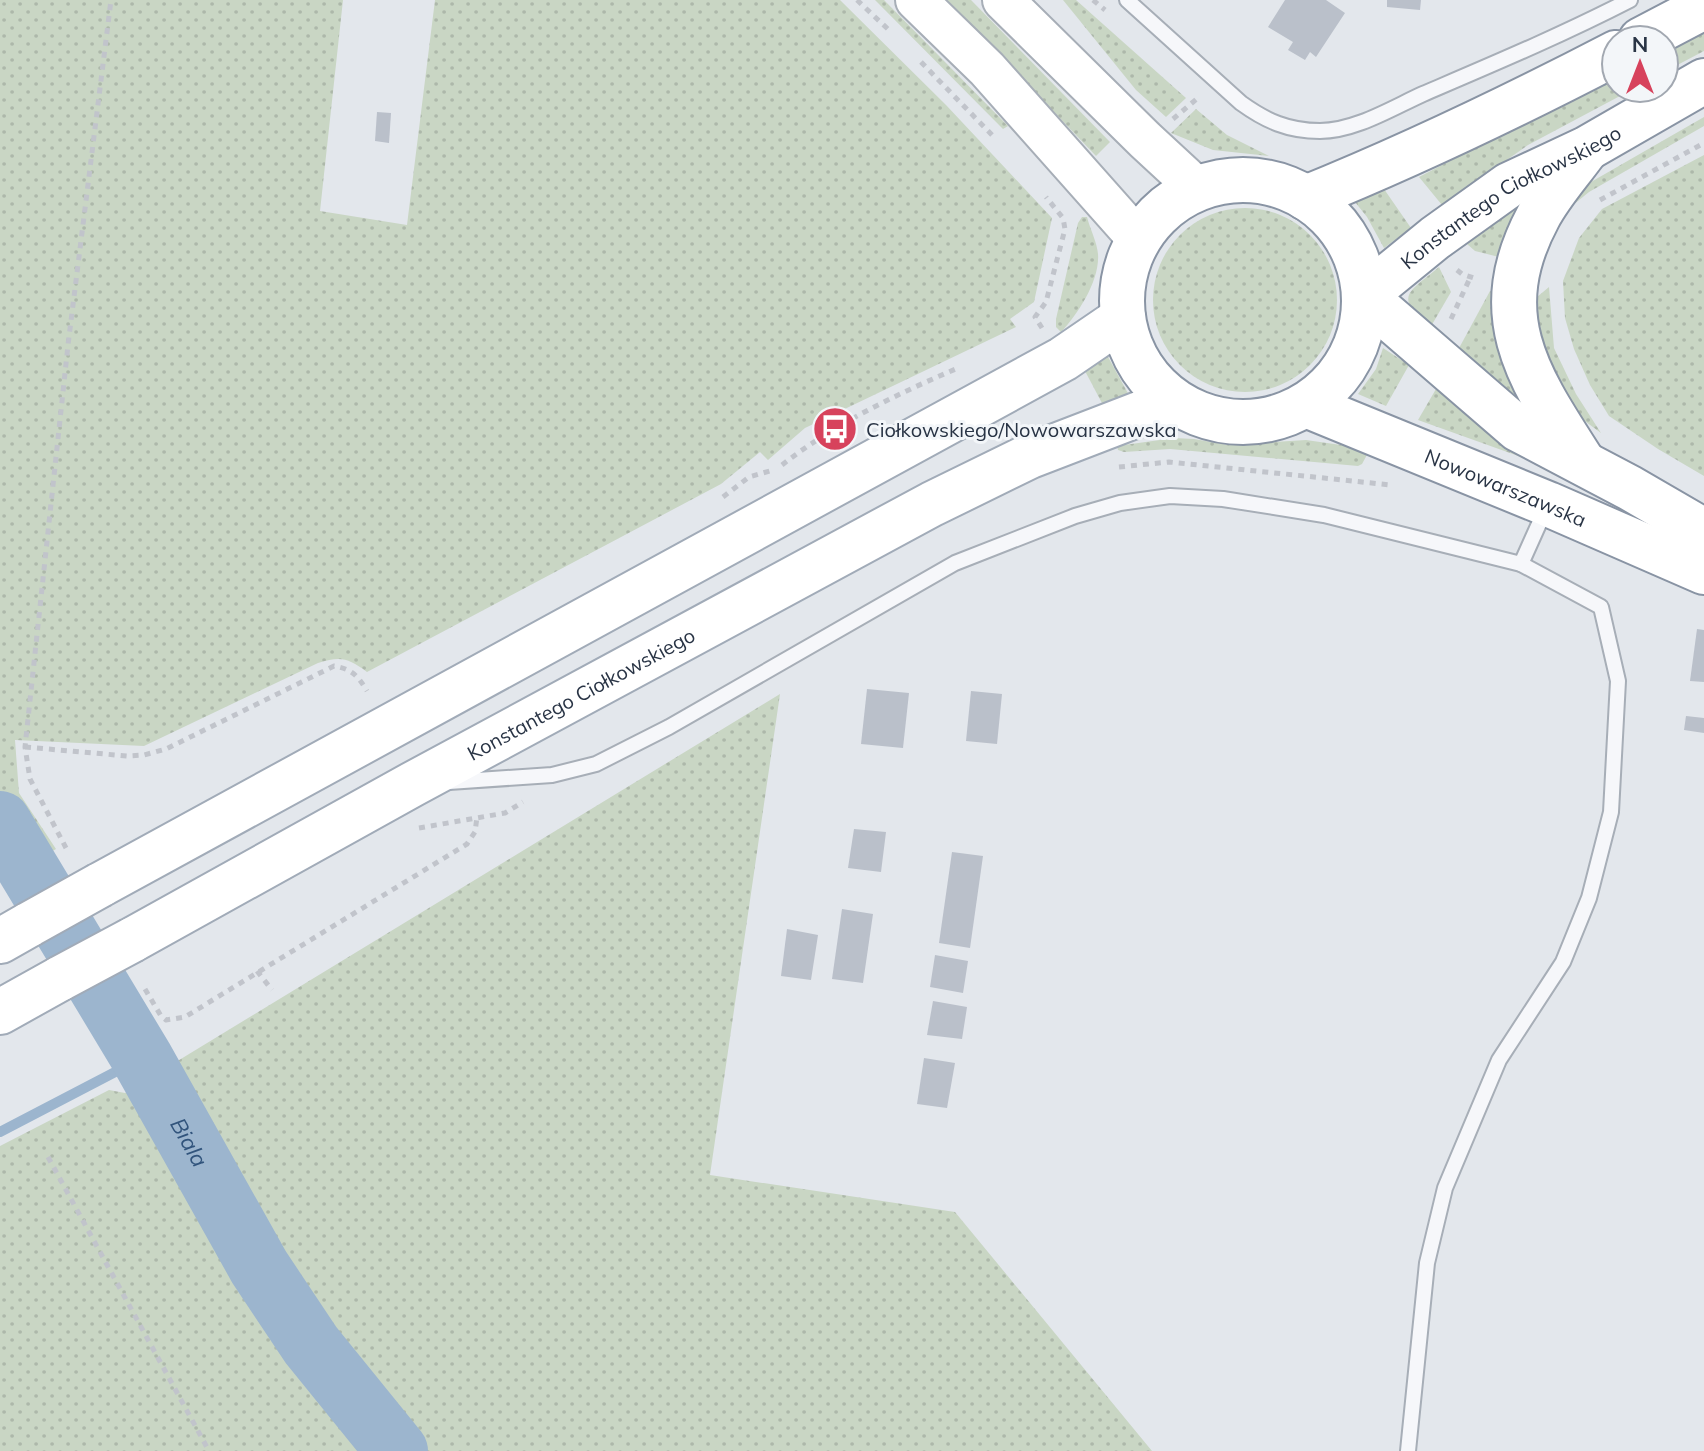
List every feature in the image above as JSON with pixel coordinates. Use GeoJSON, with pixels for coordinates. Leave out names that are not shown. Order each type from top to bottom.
{"type":"FeatureCollection","features":[{"type":"Feature","properties":{"kind":"main road"},"geometry":{"type":"LineString","coordinates":[[916,0],[987,69],[1138,239]]}},
{"type":"Feature","properties":{"kind":"main road"},"geometry":{"type":"LineString","coordinates":[[1003,0],[1198,189]]}},
{"type":"Feature","properties":{"kind":"main road"},"geometry":{"type":"LineString","coordinates":[[1672,24],[1704,7]]}},
{"type":"Feature","properties":{"kind":"main road"},"geometry":{"type":"LineString","coordinates":[[1306,198],[1512,108],[1600,61]]}},
{"type":"Feature","properties":{"kind":"main road","name":"Konstantego Ciołkowskiego"},"geometry":{"type":"LineString","coordinates":[[1364,296],[1435,238],[1509,185],[1586,149],[1704,81]]}},
{"type":"Feature","properties":{"kind":"main road"},"geometry":{"type":"LineString","coordinates":[[1584,464],[1538,392],[1518,343],[1514,312],[1515,285],[1522,249],[1539,214],[1586,149]]}},
{"type":"Feature","properties":{"kind":"main road"},"geometry":{"type":"LineString","coordinates":[[1225,181],[1253,181],[1281,186],[1306,198],[1329,216],[1347,240],[1359,267],[1364,296],[1361,328],[1350,358],[1331,384],[1306,405],[1281,416],[1253,422],[1225,421],[1198,414],[1173,401],[1155,385],[1139,364],[1129,342],[1123,318],[1122,291],[1127,264],[1138,239],[1154,218],[1175,201],[1198,189],[1225,181]]}},
{"type":"Feature","properties":{"kind":"main road"},"geometry":{"type":"LineString","coordinates":[[1364,296],[1518,429],[1704,531]]}},
{"type":"Feature","properties":{"kind":"main road"},"geometry":{"type":"LineString","coordinates":[[15,933],[1049,367],[1123,318]]}},
{"type":"Feature","properties":{"kind":"main road","name":"Konstantego Ciołkowskiego"},"geometry":{"type":"LineString","coordinates":[[0,1012],[413,784],[932,504],[1030,456],[1173,401]]}},
{"type":"Feature","properties":{"kind":"main road","name":"Nowowarszawska"},"geometry":{"type":"LineString","coordinates":[[1306,405],[1704,572]]}},
{"type":"Feature","properties":{"kind":"lane"},"geometry":{"type":"LineString","coordinates":[[1127,0],[1241,103],[1261,117],[1278,125],[1322,131],[1350,125],[1388,110],[1559,36],[1630,0]]}},
{"type":"Feature","properties":{"kind":"lane"},"geometry":{"type":"LineString","coordinates":[[413,784],[552,775],[596,764],[669,727],[955,563],[1075,516],[1120,503],[1170,496],[1237,501],[1324,515],[1521,564],[1601,607],[1618,681],[1611,812],[1589,898],[1563,962],[1499,1060],[1445,1188],[1427,1263],[1408,1451]]}},
{"type":"Feature","properties":{"kind":"lane"},"geometry":{"type":"LineString","coordinates":[[1521,564],[1548,504]]}},
{"type":"Feature","properties":{"kind":"path"},"geometry":{"type":"LineString","coordinates":[[66,848],[30,779],[25,747],[67,361],[111,0]]}},
{"type":"Feature","properties":{"kind":"path"},"geometry":{"type":"LineString","coordinates":[[857,0],[898,38]]}},
{"type":"Feature","properties":{"kind":"path"},"geometry":{"type":"LineString","coordinates":[[917,58],[993,136]]}},
{"type":"Feature","properties":{"kind":"path"},"geometry":{"type":"LineString","coordinates":[[1171,121],[1200,96]]}},
{"type":"Feature","properties":{"kind":"path"},"geometry":{"type":"LineString","coordinates":[[1590,211],[1600,199],[1704,143]]}},
{"type":"Feature","properties":{"kind":"path"},"geometry":{"type":"LineString","coordinates":[[1039,186],[1063,218],[1065,229],[1046,302],[1035,317],[1042,328]]}},
{"type":"Feature","properties":{"kind":"path"},"geometry":{"type":"LineString","coordinates":[[1112,468],[1135,463],[1169,462],[1375,482]]}},
{"type":"Feature","properties":{"kind":"path"},"geometry":{"type":"LineString","coordinates":[[25,747],[127,756],[155,752],[334,666],[347,668],[367,691]]}},
{"type":"Feature","properties":{"kind":"path"},"geometry":{"type":"LineString","coordinates":[[145,989],[161,1016],[166,1020],[177,1020],[467,844],[475,832],[477,816]]}},
{"type":"Feature","properties":{"kind":"path"},"geometry":{"type":"LineString","coordinates":[[257,971],[272,990]]}},
{"type":"Feature","properties":{"kind":"path"},"geometry":{"type":"LineString","coordinates":[[48,1157],[209,1451]]}},
{"type":"Feature","properties":{"kind":"green space"},"geometry":{"type":"Polygon","coordinates":[[[0,0],[343,0],[320,211],[407,225],[435,0],[840,0],[946,105],[1052,218],[1034,302],[1010,319],[1016,327],[805,428],[768,460],[760,452],[721,484],[367,672],[344,660],[318,663],[144,746],[15,740],[19,793],[56,849],[0,880],[0,0]]]}},
{"type":"Feature","properties":{"kind":"green space"},"geometry":{"type":"Polygon","coordinates":[[[875,0],[884,0],[1008,126],[1003,129],[875,0]]]}},
{"type":"Feature","properties":{"kind":"green space"},"geometry":{"type":"Polygon","coordinates":[[[947,0],[971,0],[1110,142],[1096,156],[947,0]]]}},
{"type":"Feature","properties":{"kind":"green space"},"geometry":{"type":"Polygon","coordinates":[[[1063,0],[1076,0],[1186,98],[1166,117],[1136,90],[1063,0]]]}},
{"type":"Feature","properties":{"kind":"green space"},"geometry":{"type":"Polygon","coordinates":[[[1704,30],[1704,51],[1680,64],[1680,42],[1704,30]]]}},
{"type":"Feature","properties":{"kind":"green space"},"geometry":{"type":"Polygon","coordinates":[[[1600,83],[1600,104],[1605,104],[1528,145],[1442,205],[1419,177],[1600,83]]]}},
{"type":"Feature","properties":{"kind":"green space"},"geometry":{"type":"Polygon","coordinates":[[[1196,109],[1227,135],[1269,156],[1213,150],[1171,133],[1196,109]]]}},
{"type":"Feature","properties":{"kind":"green space"},"geometry":{"type":"Polygon","coordinates":[[[1704,117],[1704,126],[1589,192],[1573,205],[1556,227],[1584,186],[1704,117]]]}},
{"type":"Feature","properties":{"kind":"green space"},"geometry":{"type":"Polygon","coordinates":[[[1704,155],[1704,476],[1609,416],[1590,385],[1574,349],[1565,318],[1563,281],[1579,238],[1602,209],[1704,155]]]}},
{"type":"Feature","properties":{"kind":"green space"},"geometry":{"type":"Polygon","coordinates":[[[1384,189],[1411,228],[1384,248],[1355,202],[1384,189]]]}},
{"type":"Feature","properties":{"kind":"green space"},"geometry":{"type":"Polygon","coordinates":[[[1522,204],[1503,258],[1475,251],[1467,244],[1522,204]]]}},
{"type":"Feature","properties":{"kind":"green space"},"geometry":{"type":"Polygon","coordinates":[[[1245,208],[1280,215],[1310,235],[1330,265],[1337,300],[1330,335],[1310,365],[1280,385],[1245,392],[1210,385],[1180,365],[1160,335],[1153,300],[1160,265],[1180,235],[1210,215],[1245,208]]]}},
{"type":"Feature","properties":{"kind":"green space"},"geometry":{"type":"Polygon","coordinates":[[[1082,217],[1087,217],[1095,240],[1098,264],[1087,296],[1061,332],[1056,327],[1056,319],[1082,217]]]}},
{"type":"Feature","properties":{"kind":"green space"},"geometry":{"type":"Polygon","coordinates":[[[1439,267],[1451,292],[1430,328],[1412,308],[1409,295],[1439,267]]]}},
{"type":"Feature","properties":{"kind":"green space"},"geometry":{"type":"Polygon","coordinates":[[[1549,287],[1554,348],[1576,394],[1601,433],[1566,402],[1534,342],[1537,297],[1549,287]]]}},
{"type":"Feature","properties":{"kind":"green space"},"geometry":{"type":"Polygon","coordinates":[[[1490,291],[1498,293],[1525,404],[1458,350],[1490,291]]]}},
{"type":"Feature","properties":{"kind":"green space"},"geometry":{"type":"Polygon","coordinates":[[[1383,348],[1409,365],[1386,406],[1358,394],[1376,369],[1383,348]]]}},
{"type":"Feature","properties":{"kind":"green space"},"geometry":{"type":"Polygon","coordinates":[[[1107,355],[1130,397],[1103,405],[1085,371],[1107,355]]]}},
{"type":"Feature","properties":{"kind":"green space"},"geometry":{"type":"Polygon","coordinates":[[[1436,389],[1478,424],[1527,459],[1418,420],[1436,389]]]}},
{"type":"Feature","properties":{"kind":"green space"},"geometry":{"type":"Polygon","coordinates":[[[1174,438],[1228,445],[1306,440],[1355,447],[1368,453],[1358,466],[1170,449],[1124,452],[1117,446],[1174,438]]]}},
{"type":"Feature","properties":{"kind":"green space"},"geometry":{"type":"Polygon","coordinates":[[[780,694],[710,1175],[955,1212],[1152,1451],[370,1451],[291,1352],[236,1267],[290,1353],[369,1451],[0,1451],[0,1146],[109,1090],[125,1093],[780,694]]]}},
{"type":"Feature","properties":{"kind":"building"},"geometry":{"type":"Polygon","coordinates":[[[1285,0],[1326,0],[1345,13],[1316,57],[1310,52],[1305,60],[1288,50],[1293,42],[1268,27],[1285,0]]]}},
{"type":"Feature","properties":{"kind":"building"},"geometry":{"type":"Polygon","coordinates":[[[1387,0],[1421,0],[1420,10],[1387,7],[1387,0]]]}},
{"type":"Feature","properties":{"kind":"building"},"geometry":{"type":"Polygon","coordinates":[[[377,112],[391,113],[389,143],[375,141],[377,112]]]}},
{"type":"Feature","properties":{"kind":"building"},"geometry":{"type":"Polygon","coordinates":[[[1697,629],[1704,630],[1704,682],[1690,681],[1697,629]]]}},
{"type":"Feature","properties":{"kind":"building"},"geometry":{"type":"Polygon","coordinates":[[[867,689],[909,693],[903,748],[861,744],[867,689]]]}},
{"type":"Feature","properties":{"kind":"building"},"geometry":{"type":"Polygon","coordinates":[[[971,691],[1002,694],[997,744],[966,741],[971,691]]]}},
{"type":"Feature","properties":{"kind":"building"},"geometry":{"type":"Polygon","coordinates":[[[1686,716],[1704,718],[1704,733],[1684,730],[1686,716]]]}},
{"type":"Feature","properties":{"kind":"building"},"geometry":{"type":"Polygon","coordinates":[[[854,829],[886,832],[881,872],[848,868],[854,829]]]}},
{"type":"Feature","properties":{"kind":"building"},"geometry":{"type":"Polygon","coordinates":[[[952,852],[983,856],[970,948],[939,943],[952,852]]]}},
{"type":"Feature","properties":{"kind":"building"},"geometry":{"type":"Polygon","coordinates":[[[842,909],[873,914],[863,983],[832,979],[842,909]]]}},
{"type":"Feature","properties":{"kind":"building"},"geometry":{"type":"Polygon","coordinates":[[[787,929],[818,935],[811,980],[781,976],[787,929]]]}},
{"type":"Feature","properties":{"kind":"building"},"geometry":{"type":"Polygon","coordinates":[[[935,955],[968,961],[963,993],[930,987],[935,955]]]}},
{"type":"Feature","properties":{"kind":"building"},"geometry":{"type":"Polygon","coordinates":[[[933,1001],[967,1007],[962,1039],[927,1035],[933,1001]]]}},
{"type":"Feature","properties":{"kind":"building"},"geometry":{"type":"Polygon","coordinates":[[[924,1058],[955,1063],[947,1108],[917,1104],[924,1058]]]}},
{"type":"Feature","properties":{"kind":"waterway","name":"Biala"},"geometry":{"type":"LineString","coordinates":[[0,822],[142,1058],[259,1267],[311,1345],[397,1451]]}},
{"type":"Feature","properties":{"kind":"waterway"},"geometry":{"type":"LineString","coordinates":[[0,1132],[142,1058]]}},
{"type":"Feature","properties":{"kind":"place","name":"Ciołkowskiego/Nowowarszawska"},"geometry":{"type":"Point","coordinates":[835,429]}}]}
